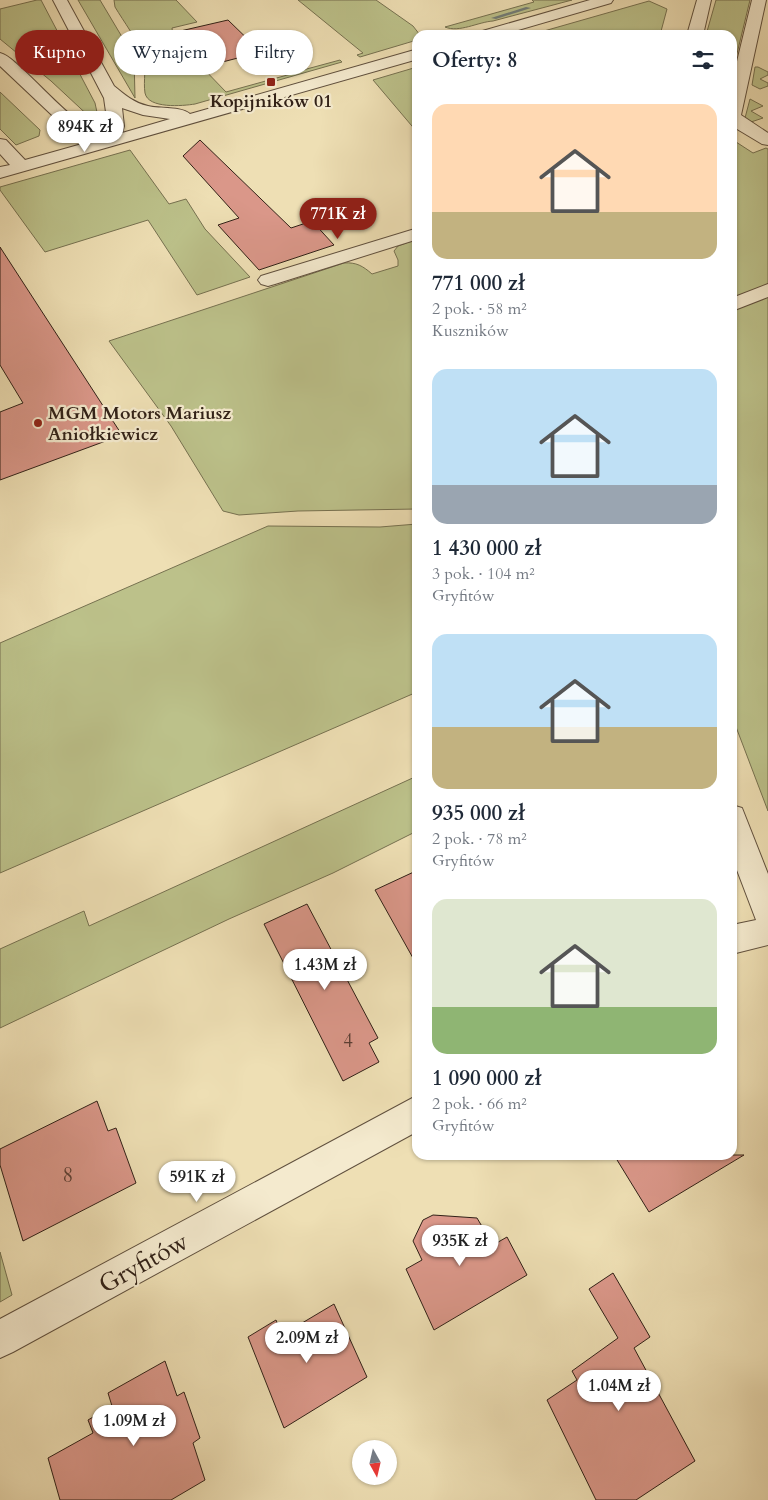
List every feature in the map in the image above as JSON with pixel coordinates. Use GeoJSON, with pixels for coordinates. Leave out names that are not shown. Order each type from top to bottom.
{"type":"FeatureCollection","features":[{"type":"Feature","properties":{"kind":"street"},"geometry":{"type":"LineString","coordinates":[[60,0],[109,90],[114,104],[116,126],[111,141]]}},
{"type":"Feature","properties":{"kind":"street"},"geometry":{"type":"LineString","coordinates":[[501,30],[606,0]]}},
{"type":"Feature","properties":{"kind":"street"},"geometry":{"type":"LineString","coordinates":[[696,30],[704,0]]}},
{"type":"Feature","properties":{"kind":"street"},"geometry":{"type":"LineString","coordinates":[[737,98],[759,0]]}},
{"type":"Feature","properties":{"kind":"street"},"geometry":{"type":"LineString","coordinates":[[0,173],[412,56]]}},
{"type":"Feature","properties":{"kind":"street"},"geometry":{"type":"LineString","coordinates":[[0,58],[74,127],[88,137],[111,141]]}},
{"type":"Feature","properties":{"kind":"street"},"geometry":{"type":"LineString","coordinates":[[109,90],[122,102],[147,111],[184,116],[207,114]]}},
{"type":"Feature","properties":{"kind":"street"},"geometry":{"type":"LineString","coordinates":[[737,121],[768,140]]}},
{"type":"Feature","properties":{"kind":"street"},"geometry":{"type":"LineString","coordinates":[[60,156],[70,149],[75,142],[77,134],[74,127]]}},
{"type":"Feature","properties":{"kind":"street"},"geometry":{"type":"LineString","coordinates":[[0,144],[22,166]]}},
{"type":"Feature","properties":{"kind":"street"},"geometry":{"type":"LineString","coordinates":[[268,280],[412,235]]}},
{"type":"Feature","properties":{"kind":"street"},"geometry":{"type":"LineString","coordinates":[[737,304],[768,290]]}},
{"type":"Feature","properties":{"kind":"street"},"geometry":{"type":"LineString","coordinates":[[737,830],[768,913]]}},
{"type":"Feature","properties":{"kind":"street"},"geometry":{"type":"LineString","coordinates":[[737,939],[768,931]]}},
{"type":"Feature","properties":{"kind":"street","name":"Gryfitów"},"geometry":{"type":"LineString","coordinates":[[0,1339],[412,1115]]}},
{"type":"Feature","properties":{"kind":"green space"},"geometry":{"type":"Polygon","coordinates":[[[41,0],[57,30],[15,30],[15,51],[0,39],[0,9],[41,0]]]}},
{"type":"Feature","properties":{"kind":"green space"},"geometry":{"type":"Polygon","coordinates":[[[78,0],[100,0],[118,30],[114,30],[114,62],[104,45],[104,30],[95,30],[78,0]]]}},
{"type":"Feature","properties":{"kind":"green space"},"geometry":{"type":"Polygon","coordinates":[[[114,0],[176,0],[197,22],[172,28],[172,30],[129,30],[115,7],[114,0]]]}},
{"type":"Feature","properties":{"kind":"green space"},"geometry":{"type":"Polygon","coordinates":[[[298,0],[376,0],[416,30],[412,30],[412,41],[360,57],[357,55],[363,53],[298,0]]]}},
{"type":"Feature","properties":{"kind":"green space"},"geometry":{"type":"Polygon","coordinates":[[[532,0],[572,0],[462,28],[450,29],[445,27],[534,2],[532,0]]]}},
{"type":"Feature","properties":{"kind":"green space"},"geometry":{"type":"Polygon","coordinates":[[[716,0],[750,0],[737,54],[737,30],[707,30],[716,0]]]}},
{"type":"Feature","properties":{"kind":"green space"},"geometry":{"type":"Polygon","coordinates":[[[649,1],[667,9],[661,30],[548,30],[649,1]]]}},
{"type":"Feature","properties":{"kind":"green space"},"geometry":{"type":"Polygon","coordinates":[[[340,60],[342,62],[313,70],[313,67],[340,60]]]}},
{"type":"Feature","properties":{"kind":"green space"},"geometry":{"type":"Polygon","coordinates":[[[755,67],[768,72],[768,75],[760,79],[768,83],[768,86],[760,89],[752,85],[755,67]]]}},
{"type":"Feature","properties":{"kind":"green space"},"geometry":{"type":"Polygon","coordinates":[[[412,69],[412,126],[373,80],[412,69]]]}},
{"type":"Feature","properties":{"kind":"green space"},"geometry":{"type":"Polygon","coordinates":[[[44,75],[80,75],[95,103],[98,117],[96,121],[94,121],[44,75]]]}},
{"type":"Feature","properties":{"kind":"green space"},"geometry":{"type":"Polygon","coordinates":[[[122,75],[134,75],[135,98],[122,75]]]}},
{"type":"Feature","properties":{"kind":"green space"},"geometry":{"type":"Polygon","coordinates":[[[144,75],[210,75],[226,92],[287,75],[296,75],[195,104],[175,106],[152,102],[145,93],[144,75]]]}},
{"type":"Feature","properties":{"kind":"green space"},"geometry":{"type":"Polygon","coordinates":[[[0,92],[40,130],[39,136],[16,145],[0,129],[0,92]]]}},
{"type":"Feature","properties":{"kind":"green space"},"geometry":{"type":"Polygon","coordinates":[[[750,99],[763,106],[751,111],[763,118],[751,122],[745,118],[750,99]]]}},
{"type":"Feature","properties":{"kind":"green space"},"geometry":{"type":"Polygon","coordinates":[[[737,143],[753,153],[768,149],[768,811],[737,730],[737,143]]]}},
{"type":"Feature","properties":{"kind":"green space"},"geometry":{"type":"Polygon","coordinates":[[[130,150],[169,204],[186,199],[205,229],[250,277],[197,295],[148,220],[45,252],[0,190],[0,187],[130,150]]]}},
{"type":"Feature","properties":{"kind":"green space"},"geometry":{"type":"Polygon","coordinates":[[[412,241],[412,509],[298,511],[239,515],[223,511],[171,426],[109,341],[344,263],[359,265],[372,274],[398,266],[398,260],[394,251],[398,246],[412,241]]]}},
{"type":"Feature","properties":{"kind":"green space"},"geometry":{"type":"Polygon","coordinates":[[[412,524],[412,694],[0,873],[0,643],[268,526],[380,527],[412,524]]]}},
{"type":"Feature","properties":{"kind":"green space"},"geometry":{"type":"Polygon","coordinates":[[[412,778],[412,834],[333,873],[229,919],[0,1028],[0,949],[84,911],[89,926],[412,778]]]}},
{"type":"Feature","properties":{"kind":"green space"},"geometry":{"type":"Polygon","coordinates":[[[0,1252],[12,1295],[0,1302],[0,1252]]]}},
{"type":"Feature","properties":{"kind":"building"},"geometry":{"type":"Polygon","coordinates":[[[228,20],[238,30],[236,30],[236,58],[226,61],[226,30],[185,30],[228,20]]]}},
{"type":"Feature","properties":{"kind":"building"},"geometry":{"type":"Polygon","coordinates":[[[200,140],[291,228],[312,221],[334,245],[259,270],[218,225],[239,218],[183,156],[200,140]]]}},
{"type":"Feature","properties":{"kind":"building"},"geometry":{"type":"Polygon","coordinates":[[[0,247],[122,435],[0,480],[0,412],[23,403],[0,365],[0,247]]]}},
{"type":"Feature","properties":{"kind":"building"},"geometry":{"type":"Polygon","coordinates":[[[412,873],[412,956],[375,890],[412,873]]]}},
{"type":"Feature","properties":{"kind":"building"},"geometry":{"type":"Polygon","coordinates":[[[307,904],[378,1038],[369,1043],[379,1062],[343,1081],[264,924],[307,904]]]}},
{"type":"Feature","properties":{"kind":"building"},"geometry":{"type":"Polygon","coordinates":[[[97,1101],[108,1131],[116,1128],[136,1183],[23,1241],[0,1165],[0,1149],[97,1101]]]}},
{"type":"Feature","properties":{"kind":"building"},"geometry":{"type":"Polygon","coordinates":[[[617,1160],[736,1160],[649,1212],[617,1160]]]}},
{"type":"Feature","properties":{"kind":"building"},"geometry":{"type":"Polygon","coordinates":[[[433,1215],[477,1218],[493,1245],[507,1237],[527,1275],[434,1330],[406,1269],[422,1260],[413,1241],[423,1220],[433,1215]]]}},
{"type":"Feature","properties":{"kind":"building"},"geometry":{"type":"Polygon","coordinates":[[[613,1273],[650,1337],[634,1348],[695,1461],[636,1500],[596,1500],[547,1400],[577,1380],[572,1371],[618,1338],[589,1289],[613,1273]]]}},
{"type":"Feature","properties":{"kind":"building"},"geometry":{"type":"Polygon","coordinates":[[[334,1304],[367,1377],[284,1428],[248,1337],[276,1320],[282,1335],[334,1304]]]}},
{"type":"Feature","properties":{"kind":"building"},"geometry":{"type":"Polygon","coordinates":[[[165,1361],[177,1396],[184,1392],[200,1438],[193,1443],[205,1480],[171,1500],[60,1500],[48,1458],[93,1433],[88,1420],[112,1406],[108,1393],[165,1361]]]}},
{"type":"Feature","properties":{"kind":"waterway"},"geometry":{"type":"LineString","coordinates":[[494,18],[528,8]]}},
{"type":"Feature","properties":{"kind":"place","name":"Kopijników 01"},"geometry":{"type":"Point","coordinates":[271,82]}},
{"type":"Feature","properties":{"kind":"place","name":"MGM Motors Mariusz Aniołkiewicz"},"geometry":{"type":"Point","coordinates":[38,423]}}]}
